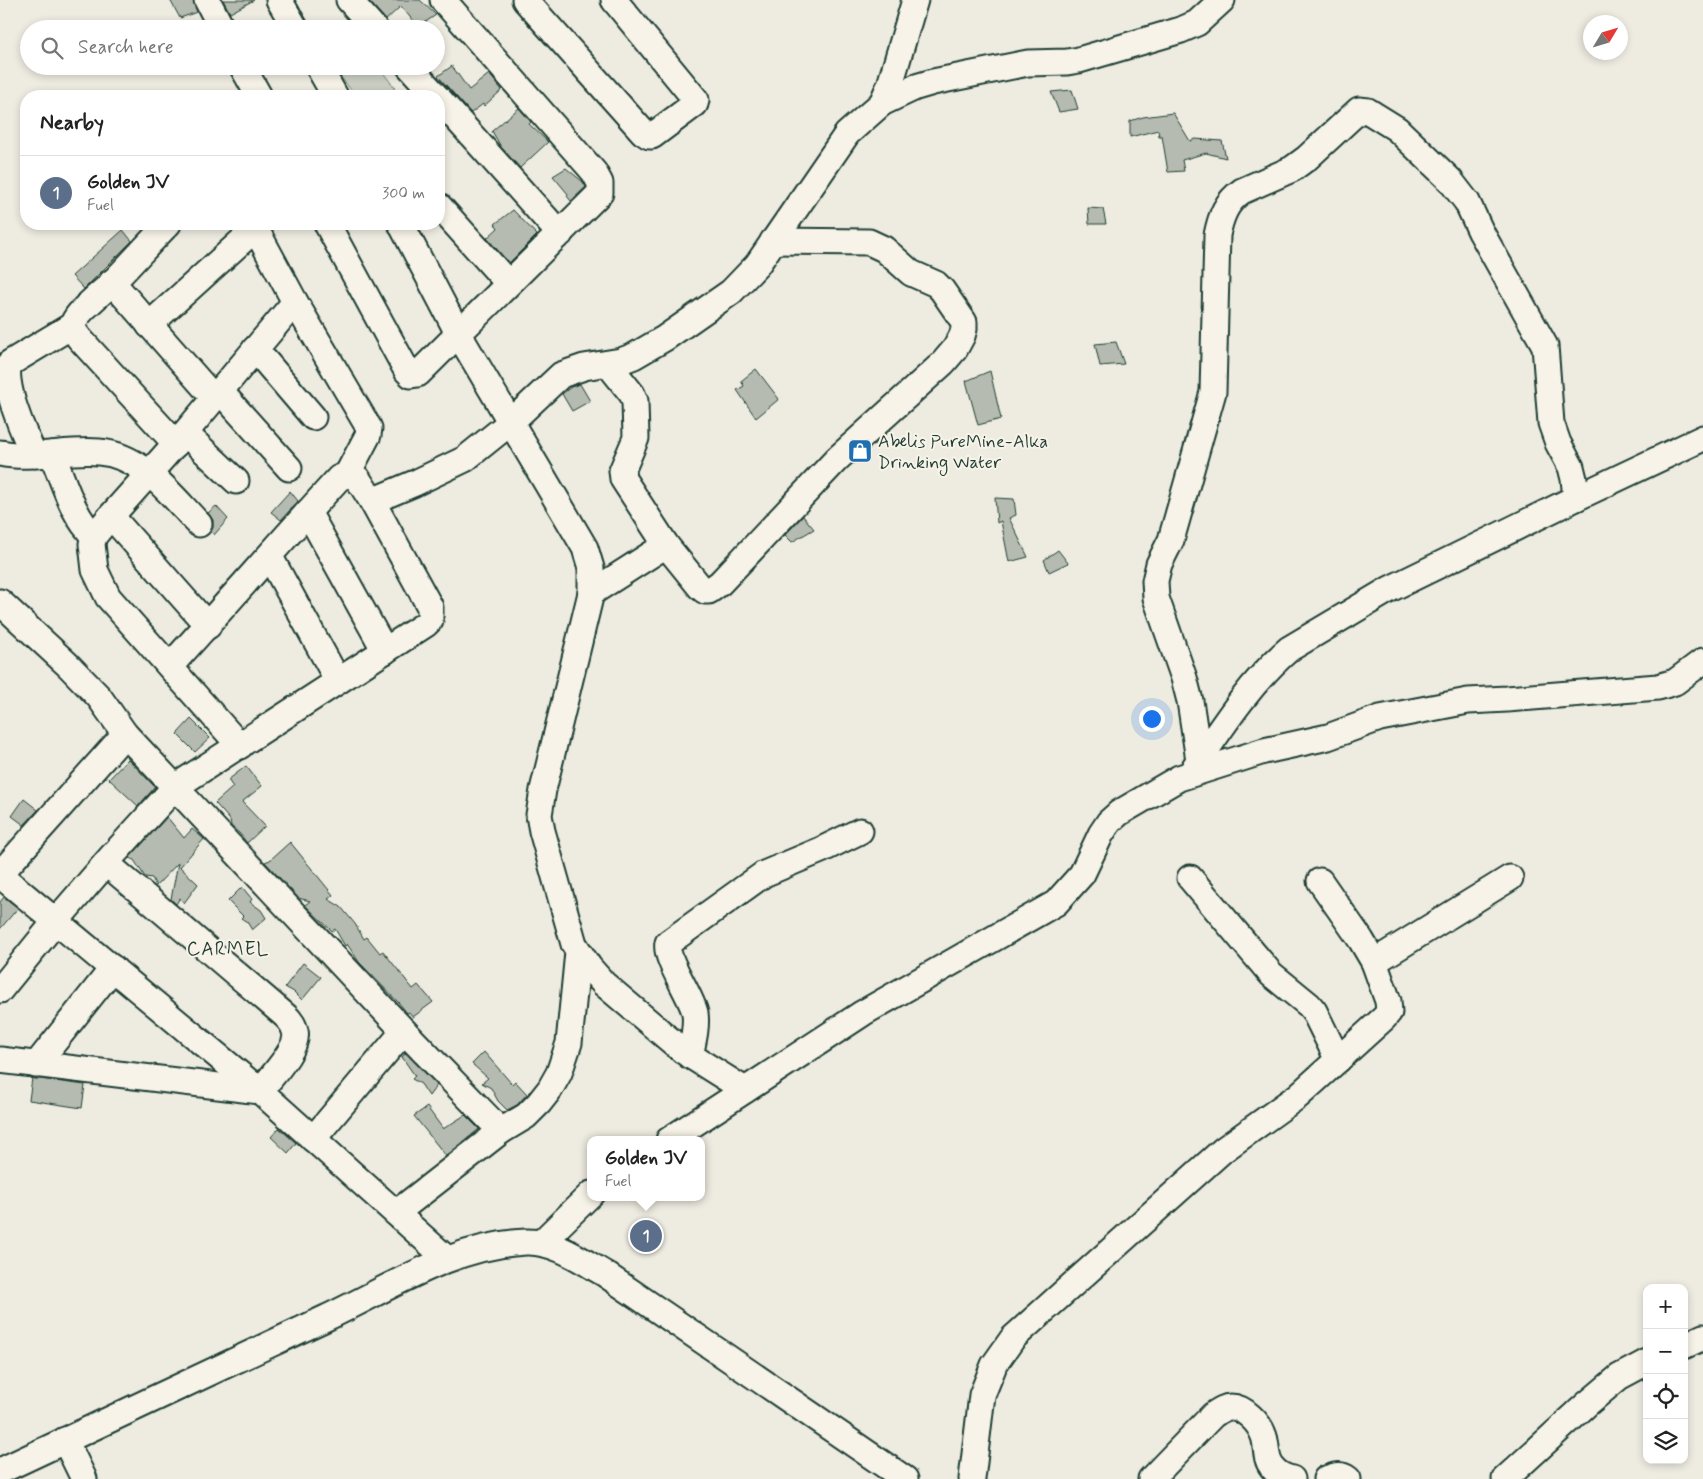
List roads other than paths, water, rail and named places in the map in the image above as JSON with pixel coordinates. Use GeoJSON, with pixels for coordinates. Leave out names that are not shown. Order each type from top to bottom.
{"type":"FeatureCollection","features":[{"type":"Feature","properties":{"kind":"street"},"geometry":{"type":"LineString","coordinates":[[207,0],[217,20]]}},
{"type":"Feature","properties":{"kind":"street"},"geometry":{"type":"LineString","coordinates":[[279,0],[291,20]]}},
{"type":"Feature","properties":{"kind":"street"},"geometry":{"type":"LineString","coordinates":[[350,0],[367,20]]}},
{"type":"Feature","properties":{"kind":"street"},"geometry":{"type":"LineString","coordinates":[[330,230],[408,374],[418,374],[508,283],[599,196],[601,188],[599,179],[443,0]]}},
{"type":"Feature","properties":{"kind":"street"},"geometry":{"type":"LineString","coordinates":[[525,0],[643,132],[652,136],[695,104],[696,100],[617,1]]}},
{"type":"Feature","properties":{"kind":"street"},"geometry":{"type":"LineString","coordinates":[[882,103],[890,85],[916,0]]}},
{"type":"Feature","properties":{"kind":"street"},"geometry":{"type":"LineString","coordinates":[[372,501],[465,459],[512,422],[561,375],[572,370],[608,364],[634,356],[665,338],[731,292],[757,265],[847,134],[882,103],[916,87],[933,82],[1028,63],[1079,60],[1181,30],[1197,23],[1222,0]]}},
{"type":"Feature","properties":{"kind":"street"},"geometry":{"type":"LineString","coordinates":[[247,75],[255,90]]}},
{"type":"Feature","properties":{"kind":"street"},"geometry":{"type":"LineString","coordinates":[[417,75],[431,90]]}},
{"type":"Feature","properties":{"kind":"street"},"geometry":{"type":"LineString","coordinates":[[445,106],[560,234]]}},
{"type":"Feature","properties":{"kind":"street"},"geometry":{"type":"LineString","coordinates":[[1195,767],[1190,701],[1184,678],[1156,598],[1155,581],[1159,564],[1170,540],[1213,392],[1218,235],[1222,214],[1235,196],[1242,191],[1292,169],[1307,158],[1359,110],[1368,111],[1398,129],[1450,180],[1467,202],[1480,232],[1545,346],[1551,422],[1558,443],[1571,468],[1576,498]]}},
{"type":"Feature","properties":{"kind":"street"},"geometry":{"type":"LineString","coordinates":[[445,213],[508,283]]}},
{"type":"Feature","properties":{"kind":"street"},"geometry":{"type":"LineString","coordinates":[[162,230],[74,320],[75,332],[180,439],[236,481]]}},
{"type":"Feature","properties":{"kind":"street"},"geometry":{"type":"LineString","coordinates":[[149,325],[250,230]]}},
{"type":"Feature","properties":{"kind":"street"},"geometry":{"type":"LineString","coordinates":[[256,230],[295,302],[369,428],[368,435],[347,475]]}},
{"type":"Feature","properties":{"kind":"street"},"geometry":{"type":"LineString","coordinates":[[404,230],[458,333],[585,548],[591,568],[591,594],[543,790],[540,815],[544,838],[578,952],[604,984],[690,1056],[745,1090]]}},
{"type":"Feature","properties":{"kind":"street"},"geometry":{"type":"LineString","coordinates":[[608,364],[632,394],[635,401],[636,438],[622,471],[623,479],[666,546],[700,587],[704,591],[716,588],[837,458],[950,356],[964,329],[961,315],[936,284],[912,273],[877,245],[870,242],[774,241]]}},
{"type":"Feature","properties":{"kind":"street"},"geometry":{"type":"LineString","coordinates":[[112,282],[149,325],[289,468]]}},
{"type":"Feature","properties":{"kind":"street"},"geometry":{"type":"LineString","coordinates":[[240,746],[108,597],[94,570],[92,544],[94,536],[150,474],[295,302]]}},
{"type":"Feature","properties":{"kind":"street"},"geometry":{"type":"LineString","coordinates":[[73,325],[6,366],[4,378],[12,410],[44,455],[78,516],[94,536]]}},
{"type":"Feature","properties":{"kind":"street"},"geometry":{"type":"LineString","coordinates":[[255,349],[313,417]]}},
{"type":"Feature","properties":{"kind":"street"},"geometry":{"type":"LineString","coordinates":[[1195,767],[1250,687],[1289,649],[1390,589],[1703,438]]}},
{"type":"Feature","properties":{"kind":"street"},"geometry":{"type":"LineString","coordinates":[[0,453],[10,455],[99,452],[112,454],[126,459],[150,474],[199,524]]}},
{"type":"Feature","properties":{"kind":"street"},"geometry":{"type":"LineString","coordinates":[[0,990],[106,863],[175,787],[426,624],[430,620],[431,614],[428,600],[358,479],[347,475],[339,478],[208,626],[170,666]]}},
{"type":"Feature","properties":{"kind":"street"},"geometry":{"type":"LineString","coordinates":[[308,512],[384,651]]}},
{"type":"Feature","properties":{"kind":"street"},"geometry":{"type":"LineString","coordinates":[[111,516],[208,626]]}},
{"type":"Feature","properties":{"kind":"street"},"geometry":{"type":"LineString","coordinates":[[591,594],[666,546]]}},
{"type":"Feature","properties":{"kind":"street"},"geometry":{"type":"LineString","coordinates":[[270,557],[338,681]]}},
{"type":"Feature","properties":{"kind":"street"},"geometry":{"type":"LineString","coordinates":[[0,602],[68,665],[98,697],[125,734],[404,1031],[501,1131]]}},
{"type":"Feature","properties":{"kind":"street"},"geometry":{"type":"LineString","coordinates":[[675,1136],[862,1013],[1056,903],[1082,874],[1109,822],[1119,813],[1195,767],[1328,737],[1380,718],[1468,701],[1658,687],[1675,682],[1703,661]]}},
{"type":"Feature","properties":{"kind":"street"},"geometry":{"type":"LineString","coordinates":[[125,734],[0,874],[260,1091],[447,1259]]}},
{"type":"Feature","properties":{"kind":"street"},"geometry":{"type":"LineString","coordinates":[[690,1056],[696,1027],[695,1012],[669,954],[668,943],[764,874],[860,831]]}},
{"type":"Feature","properties":{"kind":"street"},"geometry":{"type":"LineString","coordinates":[[106,863],[291,1021],[296,1031],[296,1040],[290,1052],[260,1091]]}},
{"type":"Feature","properties":{"kind":"street"},"geometry":{"type":"LineString","coordinates":[[1190,878],[1271,974],[1314,1011],[1338,1060]]}},
{"type":"Feature","properties":{"kind":"street"},"geometry":{"type":"LineString","coordinates":[[1374,962],[1510,878]]}},
{"type":"Feature","properties":{"kind":"street"},"geometry":{"type":"LineString","coordinates":[[972,1479],[982,1395],[994,1365],[1013,1338],[1223,1150],[1291,1101],[1389,1012],[1388,1001],[1374,962],[1320,881]]}},
{"type":"Feature","properties":{"kind":"street"},"geometry":{"type":"LineString","coordinates":[[396,1213],[501,1131],[526,1116],[550,1089],[560,1073],[569,1043],[578,952]]}},
{"type":"Feature","properties":{"kind":"street"},"geometry":{"type":"LineString","coordinates":[[36,1065],[113,968]]}},
{"type":"Feature","properties":{"kind":"street"},"geometry":{"type":"LineString","coordinates":[[313,1139],[404,1031]]}},
{"type":"Feature","properties":{"kind":"street"},"geometry":{"type":"LineString","coordinates":[[0,1060],[260,1091]]}},
{"type":"Feature","properties":{"kind":"street"},"geometry":{"type":"LineString","coordinates":[[542,1242],[587,1198]]}},
{"type":"Feature","properties":{"kind":"street"},"geometry":{"type":"LineString","coordinates":[[0,1471],[341,1311],[447,1259],[497,1244],[542,1242],[568,1252],[605,1274],[905,1479]]}},
{"type":"Feature","properties":{"kind":"street"},"geometry":{"type":"LineString","coordinates":[[1688,1344],[1703,1337]]}},
{"type":"Feature","properties":{"kind":"street"},"geometry":{"type":"LineString","coordinates":[[1505,1479],[1619,1377],[1643,1364]]}},
{"type":"Feature","properties":{"kind":"street"},"geometry":{"type":"LineString","coordinates":[[1151,1479],[1213,1415],[1223,1409],[1232,1407],[1254,1420],[1264,1434],[1268,1461],[1273,1469],[1281,1476],[1292,1479]]}},
{"type":"Feature","properties":{"kind":"street"},"geometry":{"type":"LineString","coordinates":[[65,1440],[84,1479]]}},
{"type":"Feature","properties":{"kind":"street"},"geometry":{"type":"LineString","coordinates":[[1326,1479],[1336,1475],[1348,1479]]}},
{"type":"Feature","properties":{"kind":"place","name":"Abelis PureMine-Alka Drinking Water"},"geometry":{"type":"Point","coordinates":[860,451]}},
{"type":"Feature","properties":{"kind":"place","name":"Golden JV"},"geometry":{"type":"Point","coordinates":[646,1236]}},
{"type":"Feature","properties":{"kind":"district","name":"CARMEL"},"geometry":{"type":"Point","coordinates":[228,948]}}]}
